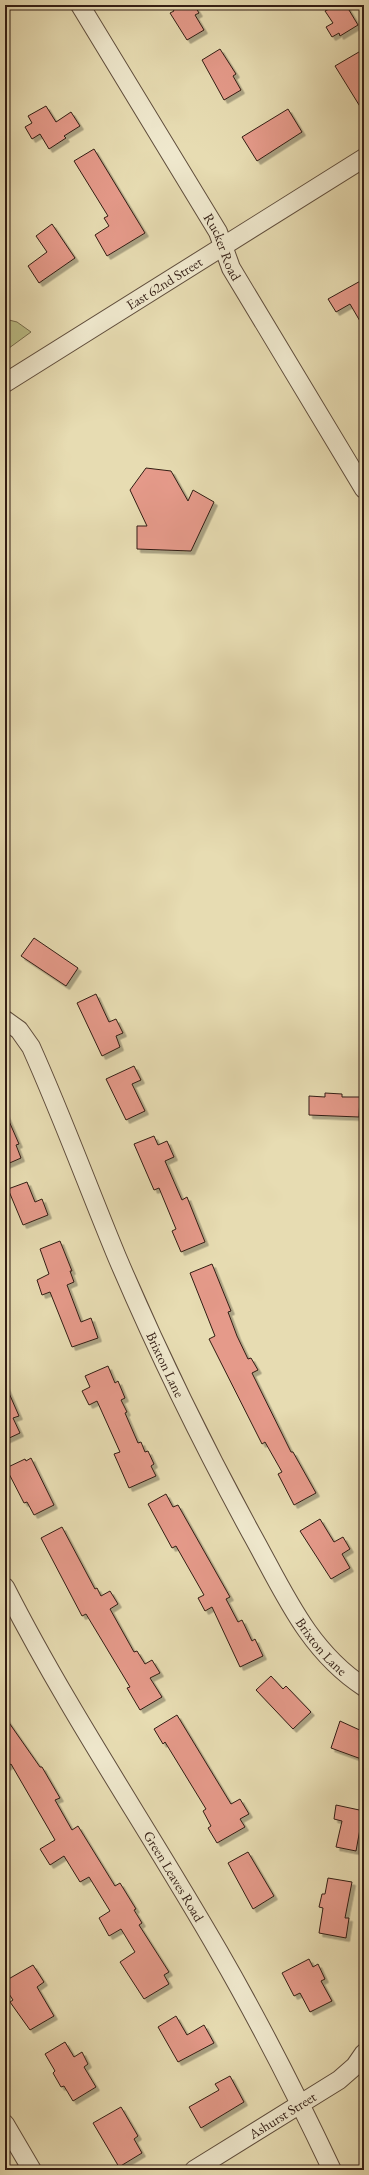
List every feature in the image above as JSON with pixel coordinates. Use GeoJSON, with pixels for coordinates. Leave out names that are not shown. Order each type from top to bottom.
{"type":"FeatureCollection","features":[{"type":"Feature","properties":{"kind":"street","name":"Rucker Road"},"geometry":{"type":"LineString","coordinates":[[80,5],[218,232],[231,268],[364,489]]}},
{"type":"Feature","properties":{"kind":"street","name":"East 62nd Street"},"geometry":{"type":"LineString","coordinates":[[5,383],[223,248],[364,158]]}},
{"type":"Feature","properties":{"kind":"street","name":"Brixton Lane"},"geometry":{"type":"LineString","coordinates":[[5,1020],[19,1030],[31,1047],[144,1319],[188,1412],[239,1510],[305,1630],[329,1660],[344,1674],[364,1687]]}},
{"type":"Feature","properties":{"kind":"street","name":"Green Leaves Road"},"geometry":{"type":"LineString","coordinates":[[5,1587],[49,1667],[219,1952],[273,2048],[332,2170]]}},
{"type":"Feature","properties":{"kind":"street","name":"Ashurst Street"},"geometry":{"type":"LineString","coordinates":[[194,2170],[301,2105],[344,2076],[364,2053]]}},
{"type":"Feature","properties":{"kind":"street"},"geometry":{"type":"LineString","coordinates":[[5,2124],[32,2170]]}},
{"type":"Feature","properties":{"kind":"green space"},"geometry":{"type":"Polygon","coordinates":[[[5,319],[17,322],[31,332],[5,351],[5,319]]]}},
{"type":"Feature","properties":{"kind":"building"},"geometry":{"type":"Polygon","coordinates":[[[170,5],[194,5],[199,13],[195,15],[204,30],[187,40],[170,13],[174,11],[170,5]]]}},
{"type":"Feature","properties":{"kind":"building"},"geometry":{"type":"Polygon","coordinates":[[[326,5],[346,5],[358,25],[340,36],[339,33],[332,37],[326,27],[333,23],[325,11],[329,9],[326,5]]]}},
{"type":"Feature","properties":{"kind":"building"},"geometry":{"type":"Polygon","coordinates":[[[220,49],[236,74],[233,76],[241,90],[224,100],[202,60],[220,49]]]}},
{"type":"Feature","properties":{"kind":"building"},"geometry":{"type":"Polygon","coordinates":[[[364,49],[364,113],[335,66],[364,49]]]}},
{"type":"Feature","properties":{"kind":"building"},"geometry":{"type":"Polygon","coordinates":[[[46,106],[56,122],[71,112],[80,126],[64,136],[66,138],[49,149],[40,134],[32,139],[25,127],[32,123],[28,116],[46,106]]]}},
{"type":"Feature","properties":{"kind":"building"},"geometry":{"type":"Polygon","coordinates":[[[288,109],[302,132],[257,161],[242,137],[288,109]]]}},
{"type":"Feature","properties":{"kind":"building"},"geometry":{"type":"Polygon","coordinates":[[[94,149],[145,233],[107,256],[95,235],[109,226],[104,218],[108,216],[74,161],[94,149]]]}},
{"type":"Feature","properties":{"kind":"building"},"geometry":{"type":"Polygon","coordinates":[[[52,224],[75,258],[39,283],[28,266],[47,252],[36,236],[52,224]]]}},
{"type":"Feature","properties":{"kind":"building"},"geometry":{"type":"Polygon","coordinates":[[[364,279],[364,328],[350,304],[336,312],[328,299],[364,279]]]}},
{"type":"Feature","properties":{"kind":"building"},"geometry":{"type":"Polygon","coordinates":[[[146,468],[171,471],[188,501],[193,490],[214,502],[191,551],[137,549],[137,526],[147,526],[130,490],[146,468]]]}},
{"type":"Feature","properties":{"kind":"building"},"geometry":{"type":"Polygon","coordinates":[[[34,938],[78,968],[66,986],[21,956],[34,938]]]}},
{"type":"Feature","properties":{"kind":"building"},"geometry":{"type":"Polygon","coordinates":[[[96,994],[109,1022],[116,1019],[123,1033],[116,1036],[120,1047],[102,1056],[77,1003],[96,994]]]}},
{"type":"Feature","properties":{"kind":"building"},"geometry":{"type":"Polygon","coordinates":[[[134,1066],[141,1080],[132,1084],[145,1111],[126,1120],[106,1079],[134,1066]]]}},
{"type":"Feature","properties":{"kind":"building"},"geometry":{"type":"Polygon","coordinates":[[[325,1093],[342,1094],[342,1097],[360,1097],[359,1117],[309,1115],[309,1096],[325,1097],[325,1093]]]}},
{"type":"Feature","properties":{"kind":"building"},"geometry":{"type":"Polygon","coordinates":[[[5,1112],[19,1144],[16,1145],[21,1158],[5,1165],[5,1112]]]}},
{"type":"Feature","properties":{"kind":"building"},"geometry":{"type":"Polygon","coordinates":[[[154,1136],[158,1145],[167,1141],[174,1157],[165,1161],[182,1200],[187,1197],[205,1242],[181,1252],[172,1231],[176,1229],[159,1188],[154,1190],[134,1144],[154,1136]]]}},
{"type":"Feature","properties":{"kind":"building"},"geometry":{"type":"Polygon","coordinates":[[[27,1182],[35,1202],[42,1199],[48,1215],[23,1225],[8,1189],[27,1182]]]}},
{"type":"Feature","properties":{"kind":"building"},"geometry":{"type":"Polygon","coordinates":[[[60,1241],[72,1271],[70,1271],[74,1282],[67,1285],[81,1322],[91,1318],[98,1338],[72,1347],[50,1292],[42,1295],[37,1280],[49,1274],[40,1249],[60,1241]]]}},
{"type":"Feature","properties":{"kind":"building"},"geometry":{"type":"Polygon","coordinates":[[[212,1264],[231,1311],[228,1312],[237,1336],[248,1359],[251,1358],[258,1370],[252,1373],[291,1452],[293,1452],[316,1493],[294,1505],[278,1474],[282,1472],[265,1442],[262,1444],[209,1339],[215,1336],[190,1273],[212,1264]]]}},
{"type":"Feature","properties":{"kind":"building"},"geometry":{"type":"Polygon","coordinates":[[[108,1366],[115,1383],[118,1381],[125,1398],[121,1400],[138,1443],[141,1442],[145,1452],[148,1451],[154,1464],[151,1466],[156,1476],[129,1488],[114,1454],[120,1452],[97,1401],[89,1405],[82,1391],[90,1387],[85,1376],[108,1366]]]}},
{"type":"Feature","properties":{"kind":"building"},"geometry":{"type":"Polygon","coordinates":[[[5,1384],[19,1416],[13,1418],[20,1433],[5,1440],[5,1384]]]}},
{"type":"Feature","properties":{"kind":"building"},"geometry":{"type":"Polygon","coordinates":[[[31,1458],[54,1505],[34,1515],[27,1502],[24,1503],[6,1468],[25,1459],[26,1461],[31,1458]]]}},
{"type":"Feature","properties":{"kind":"building"},"geometry":{"type":"Polygon","coordinates":[[[166,1494],[173,1507],[178,1505],[230,1597],[226,1599],[238,1622],[242,1620],[252,1641],[255,1639],[263,1656],[240,1667],[212,1607],[205,1611],[198,1598],[204,1595],[176,1546],[172,1548],[148,1504],[166,1494]]]}},
{"type":"Feature","properties":{"kind":"building"},"geometry":{"type":"Polygon","coordinates":[[[320,1519],[334,1542],[343,1537],[350,1549],[342,1554],[350,1568],[331,1579],[300,1531],[320,1519]]]}},
{"type":"Feature","properties":{"kind":"building"},"geometry":{"type":"Polygon","coordinates":[[[62,1527],[95,1589],[97,1588],[101,1596],[110,1591],[118,1604],[110,1609],[134,1652],[137,1651],[145,1664],[152,1660],[160,1673],[150,1678],[162,1697],[140,1710],[127,1688],[130,1687],[86,1614],[82,1616],[41,1538],[62,1527]]]}},
{"type":"Feature","properties":{"kind":"building"},"geometry":{"type":"Polygon","coordinates":[[[271,1676],[283,1689],[286,1686],[311,1712],[293,1729],[256,1690],[271,1676]]]}},
{"type":"Feature","properties":{"kind":"building"},"geometry":{"type":"Polygon","coordinates":[[[177,1715],[231,1804],[240,1799],[249,1814],[240,1819],[245,1827],[217,1843],[208,1828],[211,1826],[203,1811],[206,1809],[165,1742],[163,1744],[154,1729],[177,1715]]]}},
{"type":"Feature","properties":{"kind":"building"},"geometry":{"type":"Polygon","coordinates":[[[5,1717],[40,1767],[42,1767],[60,1798],[55,1800],[72,1830],[78,1826],[115,1886],[120,1883],[136,1909],[134,1910],[142,1923],[139,1925],[169,1972],[164,1975],[169,1984],[144,1999],[120,1962],[135,1952],[121,1929],[109,1936],[99,1918],[110,1911],[89,1877],[80,1882],[64,1856],[50,1865],[40,1849],[55,1840],[11,1764],[5,1768],[5,1717]]]}},
{"type":"Feature","properties":{"kind":"building"},"geometry":{"type":"Polygon","coordinates":[[[340,1721],[364,1732],[364,1760],[331,1748],[340,1721]]]}},
{"type":"Feature","properties":{"kind":"building"},"geometry":{"type":"Polygon","coordinates":[[[336,1805],[364,1811],[364,1830],[360,1829],[356,1851],[336,1847],[342,1821],[334,1819],[336,1805]]]}},
{"type":"Feature","properties":{"kind":"building"},"geometry":{"type":"Polygon","coordinates":[[[248,1852],[274,1896],[253,1909],[228,1863],[248,1852]]]}},
{"type":"Feature","properties":{"kind":"building"},"geometry":{"type":"Polygon","coordinates":[[[328,1878],[352,1882],[345,1918],[349,1918],[346,1938],[319,1933],[323,1908],[319,1907],[322,1894],[325,1894],[328,1878]]]}},
{"type":"Feature","properties":{"kind":"building"},"geometry":{"type":"Polygon","coordinates":[[[309,1959],[313,1967],[318,1964],[325,1979],[321,1981],[332,2001],[310,2012],[300,1993],[294,1996],[282,1973],[309,1959]]]}},
{"type":"Feature","properties":{"kind":"building"},"geometry":{"type":"Polygon","coordinates":[[[33,1965],[44,1982],[37,1987],[54,2016],[30,2030],[10,2002],[13,2000],[5,1988],[5,1981],[33,1965]]]}},
{"type":"Feature","properties":{"kind":"building"},"geometry":{"type":"Polygon","coordinates":[[[176,2016],[187,2035],[204,2025],[214,2043],[178,2062],[158,2027],[176,2016]]]}},
{"type":"Feature","properties":{"kind":"building"},"geometry":{"type":"Polygon","coordinates":[[[65,2042],[74,2057],[82,2052],[88,2064],[84,2067],[96,2087],[73,2101],[64,2086],[61,2087],[53,2073],[55,2071],[45,2054],[65,2042]]]}},
{"type":"Feature","properties":{"kind":"building"},"geometry":{"type":"Polygon","coordinates":[[[230,2076],[244,2102],[201,2128],[189,2107],[219,2090],[215,2084],[230,2076]]]}},
{"type":"Feature","properties":{"kind":"building"},"geometry":{"type":"Polygon","coordinates":[[[121,2107],[138,2136],[134,2139],[142,2153],[119,2167],[93,2123],[121,2107]]]}}]}
